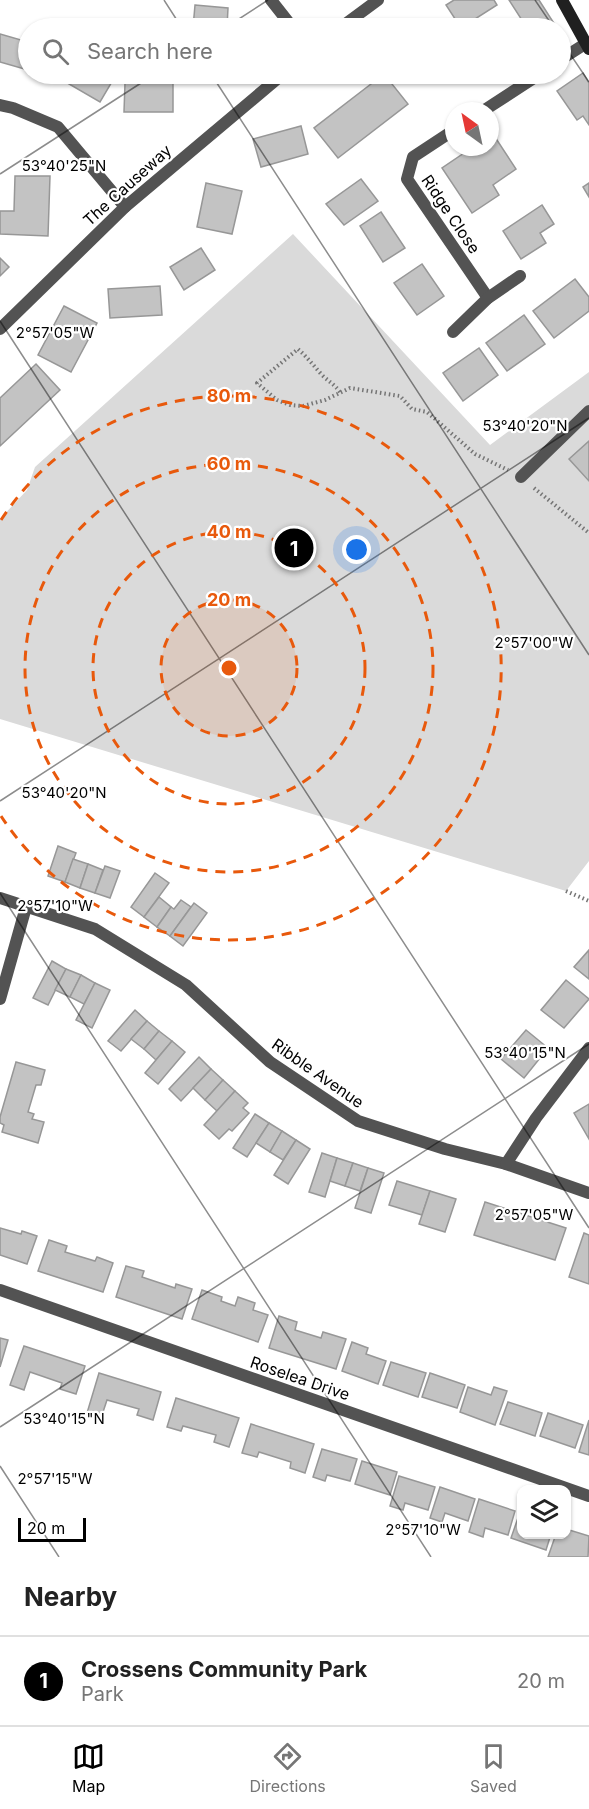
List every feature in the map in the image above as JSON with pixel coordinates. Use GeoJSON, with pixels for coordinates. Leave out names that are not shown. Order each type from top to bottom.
{"type":"FeatureCollection","features":[{"type":"Feature","properties":{"kind":"main road"},"geometry":{"type":"LineString","coordinates":[[561,0],[587,46]]}},
{"type":"Feature","properties":{"kind":"street"},"geometry":{"type":"LineString","coordinates":[[271,0],[285,18]]}},
{"type":"Feature","properties":{"kind":"street"},"geometry":{"type":"LineString","coordinates":[[354,18],[378,0]]}},
{"type":"Feature","properties":{"kind":"street"},"geometry":{"type":"LineString","coordinates":[[571,55],[587,46]]}},
{"type":"Feature","properties":{"kind":"street","name":"The Causeway"},"geometry":{"type":"LineString","coordinates":[[0,329],[125,207],[271,84]]}},
{"type":"Feature","properties":{"kind":"street"},"geometry":{"type":"LineString","coordinates":[[497,102],[525,84]]}},
{"type":"Feature","properties":{"kind":"street"},"geometry":{"type":"LineString","coordinates":[[0,105],[13,108],[58,127],[125,207]]}},
{"type":"Feature","properties":{"kind":"street","name":"Ridge Close"},"geometry":{"type":"LineString","coordinates":[[445,136],[413,157],[407,179],[488,297]]}},
{"type":"Feature","properties":{"kind":"street"},"geometry":{"type":"LineString","coordinates":[[453,332],[488,297],[520,276]]}},
{"type":"Feature","properties":{"kind":"street"},"geometry":{"type":"LineString","coordinates":[[521,477],[589,411]]}},
{"type":"Feature","properties":{"kind":"street","name":"Ribble Avenue"},"geometry":{"type":"LineString","coordinates":[[0,898],[95,929],[186,985],[270,1062],[358,1121],[446,1149],[506,1164],[589,1193]]}},
{"type":"Feature","properties":{"kind":"street"},"geometry":{"type":"LineString","coordinates":[[0,999],[26,907]]}},
{"type":"Feature","properties":{"kind":"street"},"geometry":{"type":"LineString","coordinates":[[506,1164],[536,1118],[589,1048]]}},
{"type":"Feature","properties":{"kind":"street","name":"Roselea Drive"},"geometry":{"type":"LineString","coordinates":[[0,1290],[589,1496]]}},
{"type":"Feature","properties":{"kind":"path"},"geometry":{"type":"LineString","coordinates":[[340,392],[332,381],[323,376],[298,349],[257,383],[277,400],[290,405],[303,406],[325,400],[350,388],[400,396],[412,409],[427,412],[475,454],[521,477],[589,533]]}},
{"type":"Feature","properties":{"kind":"path"},"geometry":{"type":"LineString","coordinates":[[566,891],[589,901]]}},
{"type":"Feature","properties":{"kind":"shaded area"},"geometry":{"type":"Polygon","coordinates":[[[293,234],[490,445],[589,372],[589,861],[566,891],[0,719],[0,519],[27,490],[35,467],[293,234]]]}},
{"type":"Feature","properties":{"kind":"building"},"geometry":{"type":"Polygon","coordinates":[[[454,0],[494,0],[497,5],[477,18],[454,18],[446,5],[454,0]]]}},
{"type":"Feature","properties":{"kind":"building"},"geometry":{"type":"Polygon","coordinates":[[[509,0],[539,0],[551,18],[521,18],[509,0]]]}},
{"type":"Feature","properties":{"kind":"building"},"geometry":{"type":"Polygon","coordinates":[[[195,5],[228,8],[228,18],[194,18],[195,5]]]}},
{"type":"Feature","properties":{"kind":"building"},"geometry":{"type":"Polygon","coordinates":[[[0,34],[18,39],[18,67],[0,62],[0,34]]]}},
{"type":"Feature","properties":{"kind":"building"},"geometry":{"type":"Polygon","coordinates":[[[583,73],[589,83],[589,125],[583,116],[577,120],[557,91],[571,84],[571,81],[583,73]]]}},
{"type":"Feature","properties":{"kind":"building"},"geometry":{"type":"Polygon","coordinates":[[[69,84],[111,84],[100,102],[69,84]]]}},
{"type":"Feature","properties":{"kind":"building"},"geometry":{"type":"Polygon","coordinates":[[[125,84],[173,84],[173,112],[124,112],[125,84]]]}},
{"type":"Feature","properties":{"kind":"building"},"geometry":{"type":"Polygon","coordinates":[[[371,84],[392,84],[408,104],[338,158],[314,128],[371,84]]]}},
{"type":"Feature","properties":{"kind":"building"},"geometry":{"type":"Polygon","coordinates":[[[301,126],[308,154],[261,167],[253,139],[301,126]]]}},
{"type":"Feature","properties":{"kind":"building"},"geometry":{"type":"Polygon","coordinates":[[[499,143],[516,169],[493,185],[499,195],[472,213],[442,168],[460,156],[499,156],[499,143]]]}},
{"type":"Feature","properties":{"kind":"building"},"geometry":{"type":"Polygon","coordinates":[[[15,176],[50,176],[48,236],[0,234],[0,211],[14,211],[15,176]]]}},
{"type":"Feature","properties":{"kind":"building"},"geometry":{"type":"Polygon","coordinates":[[[361,179],[378,201],[344,225],[326,204],[361,179]]]}},
{"type":"Feature","properties":{"kind":"building"},"geometry":{"type":"Polygon","coordinates":[[[206,183],[242,191],[232,234],[197,227],[206,183]]]}},
{"type":"Feature","properties":{"kind":"building"},"geometry":{"type":"Polygon","coordinates":[[[589,183],[589,197],[583,187],[589,183]]]}},
{"type":"Feature","properties":{"kind":"building"},"geometry":{"type":"Polygon","coordinates":[[[542,205],[554,224],[540,233],[546,243],[521,259],[503,231],[542,205]]]}},
{"type":"Feature","properties":{"kind":"building"},"geometry":{"type":"Polygon","coordinates":[[[381,212],[405,248],[383,262],[360,226],[381,212]]]}},
{"type":"Feature","properties":{"kind":"building"},"geometry":{"type":"Polygon","coordinates":[[[201,248],[215,270],[184,290],[170,267],[201,248]]]}},
{"type":"Feature","properties":{"kind":"building"},"geometry":{"type":"Polygon","coordinates":[[[0,258],[9,267],[0,276],[0,258]]]}},
{"type":"Feature","properties":{"kind":"building"},"geometry":{"type":"Polygon","coordinates":[[[422,264],[444,296],[417,315],[394,283],[422,264]]]}},
{"type":"Feature","properties":{"kind":"building"},"geometry":{"type":"Polygon","coordinates":[[[575,279],[589,297],[589,311],[554,338],[533,311],[575,279]]]}},
{"type":"Feature","properties":{"kind":"building"},"geometry":{"type":"Polygon","coordinates":[[[160,286],[162,315],[110,318],[108,289],[160,286]]]}},
{"type":"Feature","properties":{"kind":"building"},"geometry":{"type":"Polygon","coordinates":[[[64,306],[97,323],[71,372],[38,355],[64,306]]]}},
{"type":"Feature","properties":{"kind":"building"},"geometry":{"type":"Polygon","coordinates":[[[524,315],[545,344],[507,371],[486,343],[524,315]]]}},
{"type":"Feature","properties":{"kind":"building"},"geometry":{"type":"Polygon","coordinates":[[[479,348],[498,375],[463,401],[443,373],[479,348]]]}},
{"type":"Feature","properties":{"kind":"building"},"geometry":{"type":"Polygon","coordinates":[[[36,364],[60,390],[0,446],[0,398],[36,364]]]}},
{"type":"Feature","properties":{"kind":"building"},"geometry":{"type":"Polygon","coordinates":[[[589,441],[589,481],[569,459],[589,441]]]}},
{"type":"Feature","properties":{"kind":"building"},"geometry":{"type":"Polygon","coordinates":[[[58,846],[76,853],[65,882],[48,876],[58,846]]]}},
{"type":"Feature","properties":{"kind":"building"},"geometry":{"type":"Polygon","coordinates":[[[73,859],[88,864],[80,888],[65,882],[73,859]]]}},
{"type":"Feature","properties":{"kind":"building"},"geometry":{"type":"Polygon","coordinates":[[[88,864],[103,870],[95,893],[80,888],[88,864]]]}},
{"type":"Feature","properties":{"kind":"building"},"geometry":{"type":"Polygon","coordinates":[[[105,866],[120,871],[110,898],[95,893],[105,866]]]}},
{"type":"Feature","properties":{"kind":"building"},"geometry":{"type":"Polygon","coordinates":[[[155,873],[169,883],[144,917],[131,907],[155,873]]]}},
{"type":"Feature","properties":{"kind":"building"},"geometry":{"type":"Polygon","coordinates":[[[159,897],[171,907],[157,927],[144,917],[159,897]]]}},
{"type":"Feature","properties":{"kind":"building"},"geometry":{"type":"Polygon","coordinates":[[[181,900],[191,907],[170,936],[157,927],[171,907],[174,909],[181,900]]]}},
{"type":"Feature","properties":{"kind":"building"},"geometry":{"type":"Polygon","coordinates":[[[194,903],[207,913],[183,946],[170,936],[194,903]]]}},
{"type":"Feature","properties":{"kind":"building"},"geometry":{"type":"Polygon","coordinates":[[[589,950],[589,979],[574,967],[589,950]]]}},
{"type":"Feature","properties":{"kind":"building"},"geometry":{"type":"Polygon","coordinates":[[[52,961],[66,969],[48,1005],[33,998],[52,961]]]}},
{"type":"Feature","properties":{"kind":"building"},"geometry":{"type":"Polygon","coordinates":[[[66,969],[81,975],[70,997],[55,990],[66,969]]]}},
{"type":"Feature","properties":{"kind":"building"},"geometry":{"type":"Polygon","coordinates":[[[81,975],[95,983],[84,1004],[70,997],[81,975]]]}},
{"type":"Feature","properties":{"kind":"building"},"geometry":{"type":"Polygon","coordinates":[[[566,980],[589,999],[564,1028],[541,1010],[566,980]]]}},
{"type":"Feature","properties":{"kind":"building"},"geometry":{"type":"Polygon","coordinates":[[[95,983],[110,990],[92,1028],[76,1020],[95,983]]]}},
{"type":"Feature","properties":{"kind":"building"},"geometry":{"type":"Polygon","coordinates":[[[135,1010],[147,1021],[121,1051],[108,1041],[135,1010]]]}},
{"type":"Feature","properties":{"kind":"building"},"geometry":{"type":"Polygon","coordinates":[[[147,1021],[159,1031],[144,1049],[131,1039],[147,1021]]]}},
{"type":"Feature","properties":{"kind":"building"},"geometry":{"type":"Polygon","coordinates":[[[526,1030],[548,1048],[524,1078],[501,1059],[526,1030]]]}},
{"type":"Feature","properties":{"kind":"building"},"geometry":{"type":"Polygon","coordinates":[[[159,1031],[172,1041],[156,1060],[144,1049],[159,1031]]]}},
{"type":"Feature","properties":{"kind":"building"},"geometry":{"type":"Polygon","coordinates":[[[172,1041],[185,1052],[158,1084],[145,1073],[172,1041]]]}},
{"type":"Feature","properties":{"kind":"building"},"geometry":{"type":"Polygon","coordinates":[[[199,1057],[211,1069],[181,1101],[169,1089],[199,1057]]]}},
{"type":"Feature","properties":{"kind":"building"},"geometry":{"type":"Polygon","coordinates":[[[16,1062],[45,1070],[41,1085],[36,1085],[28,1112],[34,1114],[32,1119],[44,1122],[38,1143],[2,1132],[4,1125],[0,1123],[0,1117],[16,1062]]]}},
{"type":"Feature","properties":{"kind":"building"},"geometry":{"type":"Polygon","coordinates":[[[211,1069],[223,1080],[205,1100],[193,1088],[211,1069]]]}},
{"type":"Feature","properties":{"kind":"building"},"geometry":{"type":"Polygon","coordinates":[[[223,1080],[235,1091],[217,1111],[205,1100],[223,1080]]]}},
{"type":"Feature","properties":{"kind":"building"},"geometry":{"type":"Polygon","coordinates":[[[235,1091],[248,1103],[243,1108],[249,1113],[232,1131],[229,1129],[219,1139],[204,1125],[235,1091]]]}},
{"type":"Feature","properties":{"kind":"building"},"geometry":{"type":"Polygon","coordinates":[[[589,1104],[589,1139],[574,1113],[589,1104]]]}},
{"type":"Feature","properties":{"kind":"building"},"geometry":{"type":"Polygon","coordinates":[[[255,1114],[269,1123],[247,1157],[233,1148],[255,1114]]]}},
{"type":"Feature","properties":{"kind":"building"},"geometry":{"type":"Polygon","coordinates":[[[269,1123],[282,1131],[270,1152],[256,1143],[269,1123]]]}},
{"type":"Feature","properties":{"kind":"building"},"geometry":{"type":"Polygon","coordinates":[[[282,1131],[296,1140],[283,1160],[270,1152],[282,1131]]]}},
{"type":"Feature","properties":{"kind":"building"},"geometry":{"type":"Polygon","coordinates":[[[296,1140],[310,1149],[288,1184],[274,1175],[296,1140]]]}},
{"type":"Feature","properties":{"kind":"building"},"geometry":{"type":"Polygon","coordinates":[[[322,1153],[337,1158],[325,1197],[309,1192],[322,1153]]]}},
{"type":"Feature","properties":{"kind":"building"},"geometry":{"type":"Polygon","coordinates":[[[337,1158],[353,1163],[345,1186],[330,1181],[337,1158]]]}},
{"type":"Feature","properties":{"kind":"building"},"geometry":{"type":"Polygon","coordinates":[[[353,1163],[368,1168],[360,1191],[345,1186],[353,1163]]]}},
{"type":"Feature","properties":{"kind":"building"},"geometry":{"type":"Polygon","coordinates":[[[368,1168],[384,1173],[371,1213],[355,1208],[368,1168]]]}},
{"type":"Feature","properties":{"kind":"building"},"geometry":{"type":"Polygon","coordinates":[[[397,1181],[430,1191],[422,1215],[389,1205],[397,1181]]]}},
{"type":"Feature","properties":{"kind":"building"},"geometry":{"type":"Polygon","coordinates":[[[430,1191],[456,1199],[445,1232],[419,1224],[430,1191]]]}},
{"type":"Feature","properties":{"kind":"building"},"geometry":{"type":"Polygon","coordinates":[[[485,1202],[566,1228],[555,1260],[474,1235],[485,1202]]]}},
{"type":"Feature","properties":{"kind":"building"},"geometry":{"type":"Polygon","coordinates":[[[0,1228],[37,1236],[27,1264],[0,1255],[0,1228]]]}},
{"type":"Feature","properties":{"kind":"building"},"geometry":{"type":"Polygon","coordinates":[[[584,1233],[589,1235],[589,1284],[569,1277],[584,1233]]]}},
{"type":"Feature","properties":{"kind":"building"},"geometry":{"type":"Polygon","coordinates":[[[49,1240],[67,1246],[65,1252],[95,1261],[97,1257],[113,1263],[103,1292],[38,1271],[49,1240]]]}},
{"type":"Feature","properties":{"kind":"building"},"geometry":{"type":"Polygon","coordinates":[[[126,1266],[144,1271],[142,1277],[175,1288],[176,1284],[192,1289],[182,1319],[116,1297],[126,1266]]]}},
{"type":"Feature","properties":{"kind":"building"},"geometry":{"type":"Polygon","coordinates":[[[202,1290],[222,1297],[221,1301],[235,1306],[238,1297],[255,1303],[253,1310],[268,1315],[258,1342],[192,1319],[202,1290]]]}},
{"type":"Feature","properties":{"kind":"building"},"geometry":{"type":"Polygon","coordinates":[[[279,1316],[297,1322],[295,1330],[321,1338],[323,1332],[346,1339],[336,1369],[269,1348],[279,1316]]]}},
{"type":"Feature","properties":{"kind":"building"},"geometry":{"type":"Polygon","coordinates":[[[0,1338],[8,1340],[0,1367],[0,1338]]]}},
{"type":"Feature","properties":{"kind":"building"},"geometry":{"type":"Polygon","coordinates":[[[352,1342],[368,1348],[366,1354],[386,1361],[378,1384],[342,1371],[352,1342]]]}},
{"type":"Feature","properties":{"kind":"building"},"geometry":{"type":"Polygon","coordinates":[[[24,1346],[85,1366],[76,1394],[60,1389],[62,1383],[30,1372],[24,1390],[10,1385],[24,1346]]]}},
{"type":"Feature","properties":{"kind":"building"},"geometry":{"type":"Polygon","coordinates":[[[391,1362],[426,1373],[418,1397],[383,1385],[391,1362]]]}},
{"type":"Feature","properties":{"kind":"building"},"geometry":{"type":"Polygon","coordinates":[[[99,1373],[161,1392],[153,1420],[137,1415],[139,1409],[107,1400],[101,1418],[87,1413],[99,1373]]]}},
{"type":"Feature","properties":{"kind":"building"},"geometry":{"type":"Polygon","coordinates":[[[430,1373],[465,1385],[457,1408],[422,1397],[430,1373]]]}},
{"type":"Feature","properties":{"kind":"building"},"geometry":{"type":"Polygon","coordinates":[[[468,1387],[491,1395],[494,1387],[507,1391],[495,1425],[460,1412],[468,1387]]]}},
{"type":"Feature","properties":{"kind":"building"},"geometry":{"type":"Polygon","coordinates":[[[176,1398],[239,1418],[229,1447],[214,1442],[216,1435],[183,1426],[181,1431],[167,1427],[176,1398]]]}},
{"type":"Feature","properties":{"kind":"building"},"geometry":{"type":"Polygon","coordinates":[[[508,1402],[542,1413],[535,1436],[500,1424],[508,1402]]]}},
{"type":"Feature","properties":{"kind":"building"},"geometry":{"type":"Polygon","coordinates":[[[548,1413],[583,1425],[575,1448],[540,1436],[548,1413]]]}},
{"type":"Feature","properties":{"kind":"building"},"geometry":{"type":"Polygon","coordinates":[[[589,1420],[589,1455],[579,1452],[589,1420]]]}},
{"type":"Feature","properties":{"kind":"building"},"geometry":{"type":"Polygon","coordinates":[[[251,1424],[314,1444],[305,1473],[290,1468],[291,1462],[259,1452],[257,1457],[242,1453],[251,1424]]]}},
{"type":"Feature","properties":{"kind":"building"},"geometry":{"type":"Polygon","coordinates":[[[322,1449],[357,1459],[350,1481],[327,1475],[325,1481],[313,1477],[322,1449]]]}},
{"type":"Feature","properties":{"kind":"building"},"geometry":{"type":"Polygon","coordinates":[[[362,1461],[397,1472],[390,1495],[355,1484],[362,1461]]]}},
{"type":"Feature","properties":{"kind":"building"},"geometry":{"type":"Polygon","coordinates":[[[399,1476],[435,1487],[428,1510],[405,1503],[403,1510],[390,1506],[399,1476]]]}},
{"type":"Feature","properties":{"kind":"building"},"geometry":{"type":"Polygon","coordinates":[[[440,1487],[475,1499],[468,1521],[445,1513],[442,1522],[430,1518],[440,1487]]]}},
{"type":"Feature","properties":{"kind":"building"},"geometry":{"type":"Polygon","coordinates":[[[479,1499],[515,1511],[508,1535],[485,1528],[483,1537],[469,1532],[479,1499]]]}},
{"type":"Feature","properties":{"kind":"building"},"geometry":{"type":"Polygon","coordinates":[[[517,1521],[517,1539],[549,1539],[546,1550],[511,1538],[517,1521]]]}},
{"type":"Feature","properties":{"kind":"building"},"geometry":{"type":"Polygon","coordinates":[[[571,1531],[589,1536],[588,1557],[548,1557],[554,1539],[571,1539],[571,1531]]]}},
{"type":"Feature","properties":{"kind":"place","name":"Crossens Community Park"},"geometry":{"type":"Point","coordinates":[294,548]}}]}
